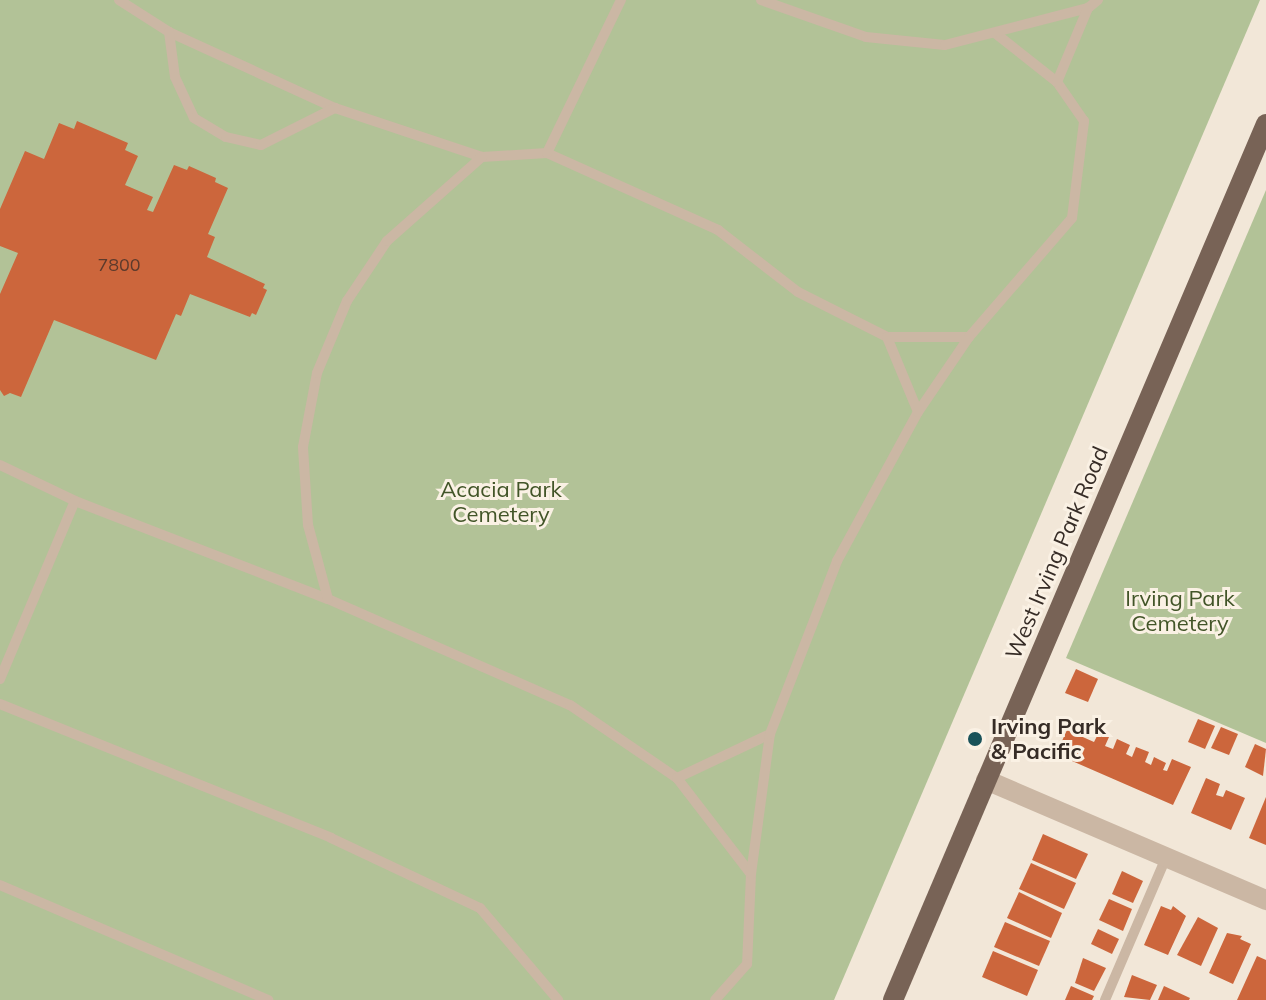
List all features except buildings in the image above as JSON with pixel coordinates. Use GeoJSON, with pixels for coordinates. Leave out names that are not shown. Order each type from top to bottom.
{"type":"FeatureCollection","features":[{"type":"Feature","properties":{"kind":"main road","name":"West Irving Park Road"},"geometry":{"type":"LineString","coordinates":[[893,1000],[1266,124]]}},
{"type":"Feature","properties":{"kind":"street"},"geometry":{"type":"LineString","coordinates":[[986,780],[1266,900]]}},
{"type":"Feature","properties":{"kind":"lane"},"geometry":{"type":"LineString","coordinates":[[119,0],[169,32],[335,108],[482,157],[547,153],[718,230],[798,292],[887,337],[969,337]]}},
{"type":"Feature","properties":{"kind":"lane"},"geometry":{"type":"LineString","coordinates":[[547,153],[620,0]]}},
{"type":"Feature","properties":{"kind":"lane"},"geometry":{"type":"LineString","coordinates":[[761,0],[866,37],[945,45],[1088,8],[1098,0]]}},
{"type":"Feature","properties":{"kind":"lane"},"geometry":{"type":"LineString","coordinates":[[1057,82],[1088,8]]}},
{"type":"Feature","properties":{"kind":"lane"},"geometry":{"type":"LineString","coordinates":[[169,32],[175,77],[194,118],[226,137],[261,145],[335,108]]}},
{"type":"Feature","properties":{"kind":"lane"},"geometry":{"type":"LineString","coordinates":[[715,1000],[747,964],[751,874],[770,734],[837,561],[918,412],[969,337],[1072,218],[1084,121],[1057,82],[995,33]]}},
{"type":"Feature","properties":{"kind":"lane"},"geometry":{"type":"LineString","coordinates":[[328,599],[308,525],[303,447],[317,373],[347,301],[387,241],[482,157]]}},
{"type":"Feature","properties":{"kind":"lane"},"geometry":{"type":"LineString","coordinates":[[887,337],[918,412]]}},
{"type":"Feature","properties":{"kind":"lane"},"geometry":{"type":"LineString","coordinates":[[0,465],[75,501],[328,599],[570,705],[677,778],[751,874]]}},
{"type":"Feature","properties":{"kind":"lane"},"geometry":{"type":"LineString","coordinates":[[0,679],[75,501]]}},
{"type":"Feature","properties":{"kind":"lane"},"geometry":{"type":"LineString","coordinates":[[0,704],[331,838],[480,908],[558,1000]]}},
{"type":"Feature","properties":{"kind":"lane"},"geometry":{"type":"LineString","coordinates":[[677,778],[770,734]]}},
{"type":"Feature","properties":{"kind":"lane"},"geometry":{"type":"LineString","coordinates":[[1105,1000],[1166,858]]}},
{"type":"Feature","properties":{"kind":"lane"},"geometry":{"type":"LineString","coordinates":[[0,885],[268,1000]]}},
{"type":"Feature","properties":{"kind":"green space","name":"Acacia Park Cemetery"},"geometry":{"type":"Polygon","coordinates":[[[0,0],[1260,0],[834,1000],[0,1000],[0,0]]]}},
{"type":"Feature","properties":{"kind":"green space","name":"Irving Park Cemetery"},"geometry":{"type":"Polygon","coordinates":[[[1266,190],[1266,743],[1066,658],[1266,190]]]}},
{"type":"Feature","properties":{"kind":"place","name":"Irving Park & Pacific"},"geometry":{"type":"Point","coordinates":[975,739]}}]}
